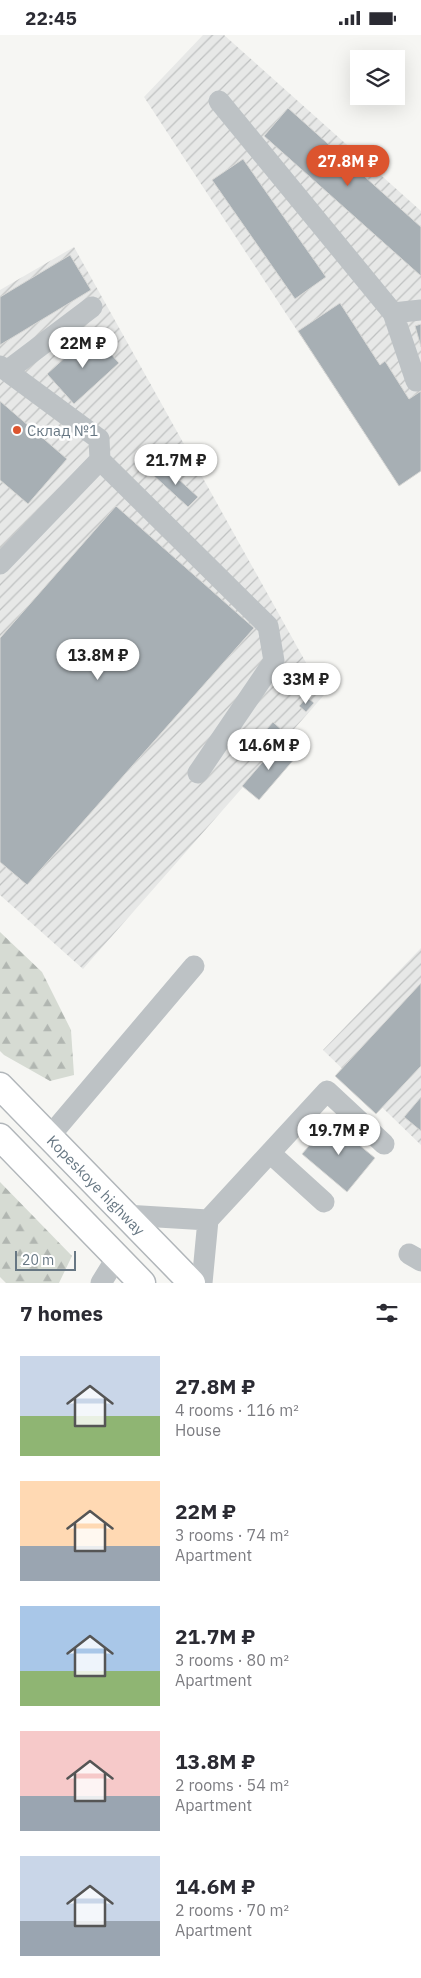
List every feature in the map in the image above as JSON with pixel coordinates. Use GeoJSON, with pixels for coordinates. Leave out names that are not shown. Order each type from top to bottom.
{"type":"FeatureCollection","features":[{"type":"Feature","properties":{"kind":"main road","name":"Kopeskoye highway"},"geometry":{"type":"LineString","coordinates":[[0,1087],[192,1283]]}},
{"type":"Feature","properties":{"kind":"main road"},"geometry":{"type":"LineString","coordinates":[[0,1137],[142,1283]]}},
{"type":"Feature","properties":{"kind":"lane"},"geometry":{"type":"LineString","coordinates":[[219,101],[393,313],[416,381]]}},
{"type":"Feature","properties":{"kind":"lane"},"geometry":{"type":"LineString","coordinates":[[92,307],[4,369],[99,439],[100,460],[268,626],[274,661],[198,773]]}},
{"type":"Feature","properties":{"kind":"lane"},"geometry":{"type":"LineString","coordinates":[[393,313],[421,310]]}},
{"type":"Feature","properties":{"kind":"lane"},"geometry":{"type":"LineString","coordinates":[[0,564],[100,460]]}},
{"type":"Feature","properties":{"kind":"lane"},"geometry":{"type":"LineString","coordinates":[[49,1137],[194,966]]}},
{"type":"Feature","properties":{"kind":"lane"},"geometry":{"type":"LineString","coordinates":[[202,1283],[208,1219],[327,1091],[384,1144]]}},
{"type":"Feature","properties":{"kind":"lane"},"geometry":{"type":"LineString","coordinates":[[270,1153],[324,1203]]}},
{"type":"Feature","properties":{"kind":"lane"},"geometry":{"type":"LineString","coordinates":[[125,1215],[208,1219]]}},
{"type":"Feature","properties":{"kind":"lane"},"geometry":{"type":"LineString","coordinates":[[101,1283],[117,1257]]}},
{"type":"Feature","properties":{"kind":"shaded area"},"geometry":{"type":"Polygon","coordinates":[[[203,35],[224,35],[421,211],[421,471],[399,486],[144,97],[203,35]]]}},
{"type":"Feature","properties":{"kind":"shaded area"},"geometry":{"type":"Polygon","coordinates":[[[74,247],[324,695],[83,969],[0,895],[0,290],[74,247]]]}},
{"type":"Feature","properties":{"kind":"shaded area"},"geometry":{"type":"Polygon","coordinates":[[[421,948],[421,1145],[323,1050],[421,948]]]}},
{"type":"Feature","properties":{"kind":"green space"},"geometry":{"type":"Polygon","coordinates":[[[0,932],[42,972],[71,1030],[74,1075],[50,1081],[0,1051],[0,932]]]}},
{"type":"Feature","properties":{"kind":"green space"},"geometry":{"type":"Polygon","coordinates":[[[0,1182],[72,1256],[59,1283],[6,1283],[0,1277],[0,1182]]]}},
{"type":"Feature","properties":{"kind":"building"},"geometry":{"type":"Polygon","coordinates":[[[288,108],[421,227],[421,276],[264,136],[288,108]]]}},
{"type":"Feature","properties":{"kind":"building"},"geometry":{"type":"Polygon","coordinates":[[[243,159],[326,277],[295,299],[212,180],[243,159]]]}},
{"type":"Feature","properties":{"kind":"building"},"geometry":{"type":"Polygon","coordinates":[[[70,255],[91,290],[0,345],[0,297],[70,255]]]}},
{"type":"Feature","properties":{"kind":"building"},"geometry":{"type":"Polygon","coordinates":[[[340,303],[380,365],[385,361],[409,399],[421,391],[421,471],[399,486],[298,331],[340,303]]]}},
{"type":"Feature","properties":{"kind":"building"},"geometry":{"type":"Polygon","coordinates":[[[421,324],[421,347],[415,326],[421,324]]]}},
{"type":"Feature","properties":{"kind":"building"},"geometry":{"type":"Polygon","coordinates":[[[92,333],[119,363],[74,404],[47,374],[92,333]]]}},
{"type":"Feature","properties":{"kind":"building","name":"Склад №1"},"geometry":{"type":"Polygon","coordinates":[[[0,401],[67,459],[28,504],[0,480],[0,401]]]}},
{"type":"Feature","properties":{"kind":"building"},"geometry":{"type":"Polygon","coordinates":[[[163,465],[198,497],[188,507],[153,475],[163,465]]]}},
{"type":"Feature","properties":{"kind":"building"},"geometry":{"type":"Polygon","coordinates":[[[116,506],[254,628],[27,885],[0,862],[0,638],[116,506]]]}},
{"type":"Feature","properties":{"kind":"building"},"geometry":{"type":"Polygon","coordinates":[[[307,697],[314,703],[306,712],[299,706],[307,697]]]}},
{"type":"Feature","properties":{"kind":"building"},"geometry":{"type":"Polygon","coordinates":[[[273,722],[285,733],[278,741],[266,730],[273,722]]]}},
{"type":"Feature","properties":{"kind":"building"},"geometry":{"type":"Polygon","coordinates":[[[279,743],[296,757],[259,800],[242,786],[279,743]]]}},
{"type":"Feature","properties":{"kind":"building"},"geometry":{"type":"Polygon","coordinates":[[[421,983],[421,1066],[376,1114],[335,1076],[421,983]]]}},
{"type":"Feature","properties":{"kind":"building"},"geometry":{"type":"Polygon","coordinates":[[[421,1097],[421,1131],[404,1117],[421,1097]]]}},
{"type":"Feature","properties":{"kind":"building"},"geometry":{"type":"Polygon","coordinates":[[[330,1121],[375,1158],[347,1192],[302,1154],[330,1121]]]}},
{"type":"Feature","properties":{"kind":"place","name":"Склад №1"},"geometry":{"type":"Point","coordinates":[17,430]}}]}
